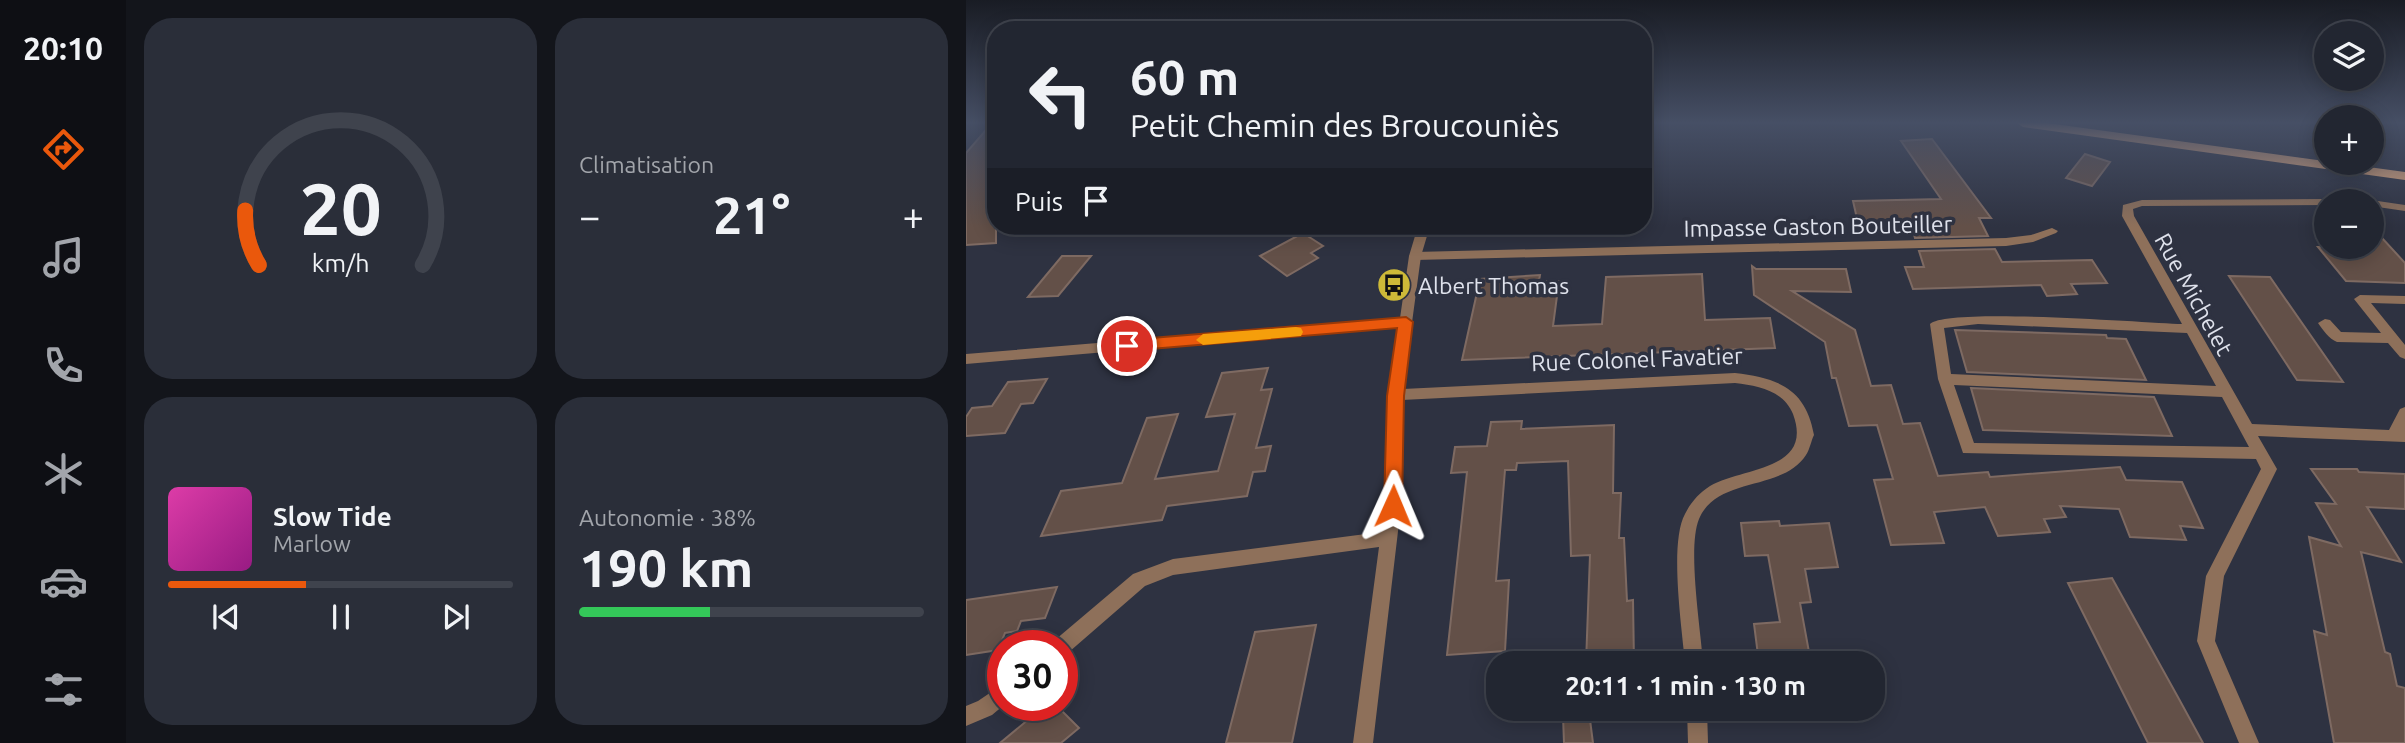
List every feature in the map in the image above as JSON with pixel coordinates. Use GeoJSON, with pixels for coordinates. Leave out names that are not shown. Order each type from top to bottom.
{"type":"FeatureCollection","features":[{"type":"Feature","properties":{"kind":"main road"},"geometry":{"type":"LineString","coordinates":[[2273,158],[2405,176]]}},
{"type":"Feature","properties":{"kind":"street","name":"Rue Michelet"},"geometry":{"type":"LineString","coordinates":[[2249,743],[2206,641],[2215,576],[2269,469],[2127,216],[2127,207],[2142,203],[2314,202]]}},
{"type":"Feature","properties":{"kind":"street"},"geometry":{"type":"LineString","coordinates":[[2384,205],[2405,208]]}},
{"type":"Feature","properties":{"kind":"street","name":"Impasse Gaston Bouteiller"},"geometry":{"type":"LineString","coordinates":[[1415,256],[2006,243],[2033,239],[2052,230]]}},
{"type":"Feature","properties":{"kind":"street"},"geometry":{"type":"LineString","coordinates":[[1363,743],[1393,506],[1395,396],[1415,256],[1421,235]]}},
{"type":"Feature","properties":{"kind":"street"},"geometry":{"type":"LineString","coordinates":[[2405,300],[2360,299],[2405,354]]}},
{"type":"Feature","properties":{"kind":"street"},"geometry":{"type":"LineString","coordinates":[[2189,329],[1978,320],[1937,324],[1945,379],[1968,449],[2259,453]]}},
{"type":"Feature","properties":{"kind":"street"},"geometry":{"type":"LineString","coordinates":[[966,359],[1406,322]]}},
{"type":"Feature","properties":{"kind":"street"},"geometry":{"type":"LineString","coordinates":[[2325,323],[2337,337],[2392,338]]}},
{"type":"Feature","properties":{"kind":"street","name":"Rue Colonel Favatier"},"geometry":{"type":"LineString","coordinates":[[1395,396],[1437,391],[1735,378],[1760,381],[1786,391],[1798,407],[1806,435],[1796,457],[1772,473],[1727,484],[1704,497],[1690,519],[1688,546],[1693,651]]}},
{"type":"Feature","properties":{"kind":"street"},"geometry":{"type":"LineString","coordinates":[[1945,379],[2224,393]]}},
{"type":"Feature","properties":{"kind":"street"},"geometry":{"type":"LineString","coordinates":[[2246,430],[2399,436],[2405,413]]}},
{"type":"Feature","properties":{"kind":"street"},"geometry":{"type":"LineString","coordinates":[[1078,632],[1139,580],[1173,567],[1389,538]]}},
{"type":"Feature","properties":{"kind":"street"},"geometry":{"type":"LineString","coordinates":[[966,716],[987,706]]}},
{"type":"Feature","properties":{"kind":"street"},"geometry":{"type":"LineString","coordinates":[[1697,721],[1698,743]]}},
{"type":"Feature","properties":{"kind":"building"},"geometry":{"type":"Polygon","coordinates":[[[966,158],[987,158],[987,235],[996,235],[996,243],[966,245],[966,158]]]}},
{"type":"Feature","properties":{"kind":"building"},"geometry":{"type":"Polygon","coordinates":[[[1912,158],[1946,158],[1991,218],[1979,218],[1988,236],[1915,238],[1911,224],[1858,223],[1853,201],[1941,199],[1912,158]]]}},
{"type":"Feature","properties":{"kind":"building"},"geometry":{"type":"Polygon","coordinates":[[[2082,158],[2096,158],[2110,162],[2092,186],[2066,178],[2082,158]]]}},
{"type":"Feature","properties":{"kind":"building"},"geometry":{"type":"Polygon","coordinates":[[[1299,235],[1306,235],[1323,246],[1311,253],[1318,258],[1287,276],[1260,256],[1299,235]]]}},
{"type":"Feature","properties":{"kind":"building"},"geometry":{"type":"Polygon","coordinates":[[[2384,240],[2405,263],[2405,283],[2346,281],[2328,259],[2384,259],[2384,240]]]}},
{"type":"Feature","properties":{"kind":"building"},"geometry":{"type":"Polygon","coordinates":[[[1995,249],[2002,262],[2092,260],[2107,283],[2071,284],[2077,294],[2047,296],[2041,285],[1913,289],[1905,267],[1924,267],[1919,251],[1995,249]]]}},
{"type":"Feature","properties":{"kind":"building"},"geometry":{"type":"Polygon","coordinates":[[[1062,256],[1091,256],[1058,296],[1028,297],[1062,256]]]}},
{"type":"Feature","properties":{"kind":"building"},"geometry":{"type":"Polygon","coordinates":[[[1752,266],[1756,269],[1846,269],[1851,292],[1792,291],[1855,330],[1871,386],[1891,385],[1903,424],[1920,423],[1938,476],[1988,472],[1990,477],[2120,467],[2126,480],[2182,482],[2203,528],[2180,526],[2186,540],[2130,537],[2119,509],[2060,506],[2066,517],[2044,519],[2050,532],[1998,536],[1985,507],[1934,512],[1944,543],[1891,545],[1874,480],[1893,479],[1877,425],[1849,426],[1836,378],[1832,378],[1825,342],[1754,295],[1752,266]]]}},
{"type":"Feature","properties":{"kind":"building"},"geometry":{"type":"Polygon","coordinates":[[[1702,274],[1705,320],[1770,318],[1775,348],[1462,360],[1480,279],[1540,275],[1539,281],[1559,281],[1553,326],[1602,324],[1606,277],[1702,274]]]}},
{"type":"Feature","properties":{"kind":"building"},"geometry":{"type":"Polygon","coordinates":[[[2229,276],[2270,277],[2343,382],[2297,380],[2229,276]]]}},
{"type":"Feature","properties":{"kind":"building"},"geometry":{"type":"Polygon","coordinates":[[[1955,330],[2106,335],[2107,338],[2126,339],[2146,380],[1967,372],[1955,330]]]}},
{"type":"Feature","properties":{"kind":"building"},"geometry":{"type":"Polygon","coordinates":[[[1268,368],[1261,390],[1272,389],[1256,448],[1271,446],[1265,471],[1253,472],[1247,496],[1167,506],[1162,520],[1041,536],[1061,491],[1122,483],[1147,418],[1178,414],[1155,479],[1218,471],[1235,414],[1206,417],[1222,373],[1268,368]]]}},
{"type":"Feature","properties":{"kind":"building"},"geometry":{"type":"Polygon","coordinates":[[[1047,379],[1033,403],[1021,404],[1005,433],[966,436],[966,417],[972,408],[992,406],[1008,382],[1047,379]]]}},
{"type":"Feature","properties":{"kind":"building"},"geometry":{"type":"Polygon","coordinates":[[[1971,388],[2154,397],[2172,436],[1983,430],[1971,388]]]}},
{"type":"Feature","properties":{"kind":"building"},"geometry":{"type":"Polygon","coordinates":[[[1522,421],[1521,429],[1614,425],[1613,493],[1621,493],[1619,538],[1624,538],[1627,601],[1633,600],[1634,651],[1586,651],[1590,555],[1571,556],[1568,461],[1517,463],[1516,470],[1505,470],[1496,581],[1509,580],[1505,651],[1447,655],[1467,472],[1451,473],[1455,447],[1487,446],[1491,422],[1522,421]]]}},
{"type":"Feature","properties":{"kind":"building"},"geometry":{"type":"Polygon","coordinates":[[[2311,469],[2357,469],[2359,472],[2405,474],[2405,509],[2367,507],[2401,562],[2361,552],[2385,652],[2390,654],[2397,686],[2405,688],[2405,743],[2334,743],[2314,631],[2327,635],[2309,537],[2341,546],[2316,503],[2336,504],[2311,469]]]}},
{"type":"Feature","properties":{"kind":"building"},"geometry":{"type":"Polygon","coordinates":[[[1779,521],[1780,526],[1829,523],[1838,567],[1805,569],[1811,602],[1800,603],[1809,651],[1757,651],[1754,624],[1780,622],[1768,555],[1745,556],[1741,523],[1779,521]]]}},
{"type":"Feature","properties":{"kind":"building"},"geometry":{"type":"Polygon","coordinates":[[[2112,578],[2203,743],[2148,743],[2068,583],[2112,578]]]}},
{"type":"Feature","properties":{"kind":"building"},"geometry":{"type":"Polygon","coordinates":[[[1057,587],[1045,618],[1021,621],[1017,630],[987,630],[987,652],[966,655],[966,600],[1057,587]]]}},
{"type":"Feature","properties":{"kind":"building"},"geometry":{"type":"Polygon","coordinates":[[[1316,625],[1292,743],[1226,743],[1255,632],[1316,625]]]}},
{"type":"Feature","properties":{"kind":"building"},"geometry":{"type":"Polygon","coordinates":[[[1027,721],[1072,721],[1079,728],[1061,743],[1000,743],[1027,721]]]}},
{"type":"Feature","properties":{"kind":"building"},"geometry":{"type":"Polygon","coordinates":[[[1563,721],[1590,721],[1593,743],[1564,743],[1563,721]]]}},
{"type":"Feature","properties":{"kind":"slow traffic"},"geometry":{"type":"LineString","coordinates":[[1203,340],[1296,332]]}},
{"type":"Feature","properties":{"kind":"place","name":"Albert Thomas"},"geometry":{"type":"Point","coordinates":[1394,285]}},
{"type":"Feature","properties":{"kind":"route"},"geometry":{"type":"LineString","coordinates":[[1127,346],[1406,322],[1395,396],[1393,506]]}}]}
